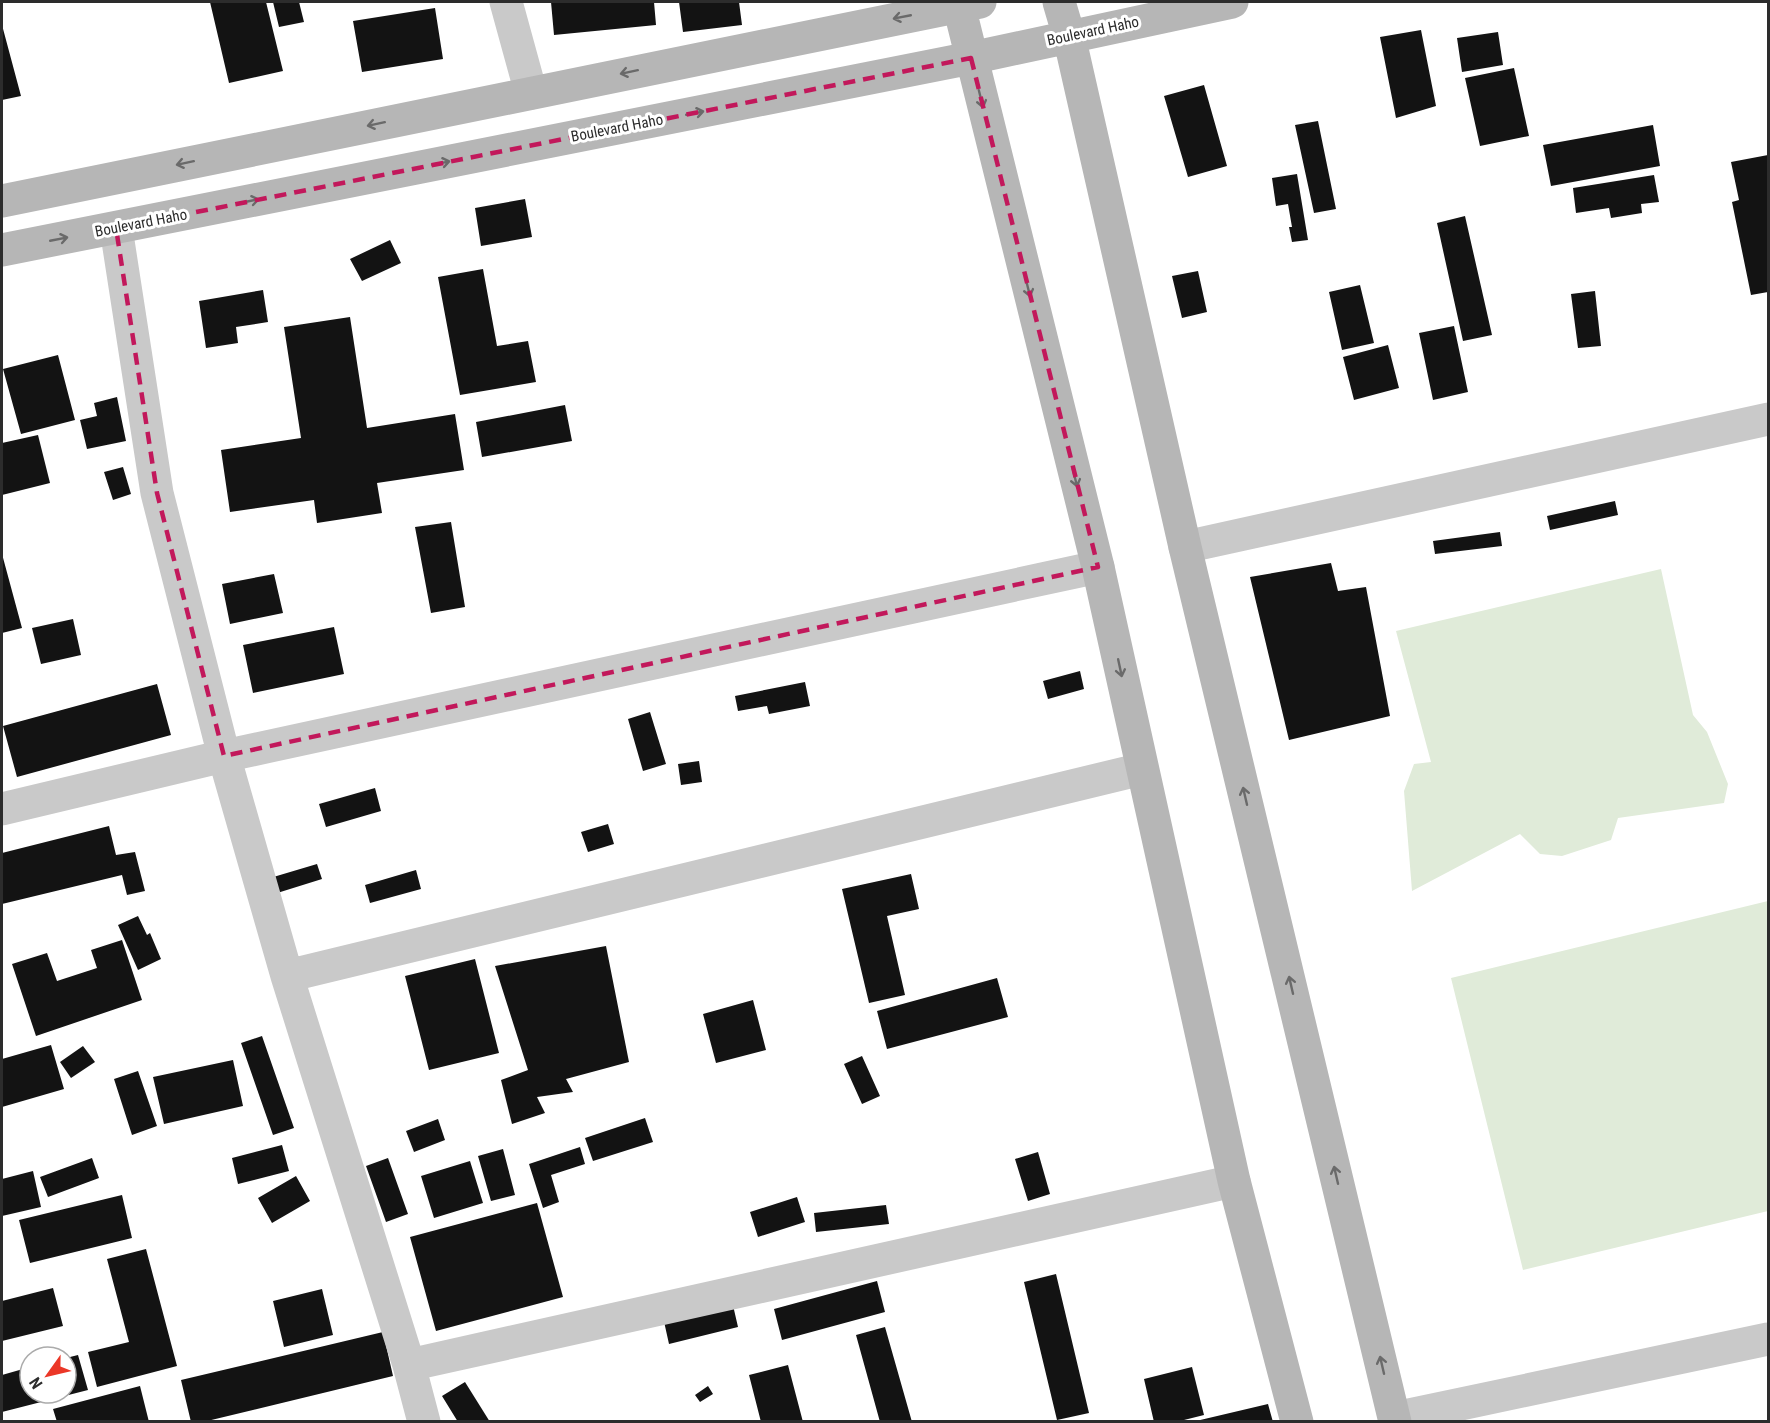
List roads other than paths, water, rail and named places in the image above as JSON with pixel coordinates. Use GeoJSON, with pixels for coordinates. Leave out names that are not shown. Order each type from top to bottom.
{"type":"FeatureCollection","features":[{"type":"Feature","properties":{"kind":"main road"},"geometry":{"type":"LineString","coordinates":[[1059,2],[1069,36],[1185,547],[1395,1420]]}},
{"type":"Feature","properties":{"kind":"main road","name":"Boulevard Haho"},"geometry":{"type":"LineString","coordinates":[[2,250],[971,58],[1232,2]]}},
{"type":"Feature","properties":{"kind":"main road"},"geometry":{"type":"LineString","coordinates":[[2,201],[966,3],[971,58],[1098,567],[1234,1181],[1297,1422]]}},
{"type":"Feature","properties":{"kind":"street"},"geometry":{"type":"LineString","coordinates":[[506,2],[531,93]]}},
{"type":"Feature","properties":{"kind":"street"},"geometry":{"type":"LineString","coordinates":[[116,228],[157,492],[224,756],[287,976],[409,1365],[424,1422]]}},
{"type":"Feature","properties":{"kind":"street"},"geometry":{"type":"LineString","coordinates":[[1185,547],[1768,419]]}},
{"type":"Feature","properties":{"kind":"street"},"geometry":{"type":"LineString","coordinates":[[2,809],[224,756],[1098,567]]}},
{"type":"Feature","properties":{"kind":"street"},"geometry":{"type":"LineString","coordinates":[[287,976],[1142,769]]}},
{"type":"Feature","properties":{"kind":"street"},"geometry":{"type":"LineString","coordinates":[[409,1365],[1234,1181]]}},
{"type":"Feature","properties":{"kind":"street"},"geometry":{"type":"LineString","coordinates":[[1395,1420],[1768,1339]]}}]}
